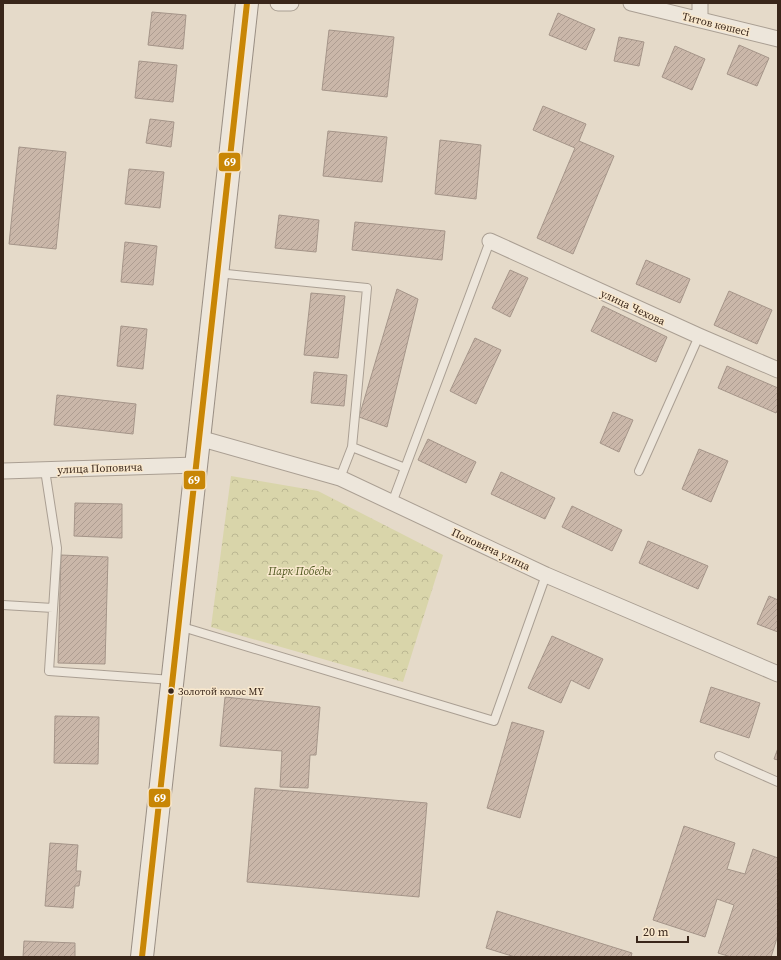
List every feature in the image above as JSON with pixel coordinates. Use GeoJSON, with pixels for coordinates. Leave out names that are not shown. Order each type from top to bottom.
{"type":"FeatureCollection","features":[{"type":"Feature","properties":{"kind":"street"},"geometry":{"type":"LineString","coordinates":[[142,957],[216,273],[247,3]]}},
{"type":"Feature","properties":{"kind":"street"},"geometry":{"type":"LineString","coordinates":[[278,3],[291,3]]}},
{"type":"Feature","properties":{"kind":"street","name":"Титов көшесі"},"geometry":{"type":"LineString","coordinates":[[631,3],[778,39]]}},
{"type":"Feature","properties":{"kind":"street"},"geometry":{"type":"LineString","coordinates":[[700,3],[700,20]]}},
{"type":"Feature","properties":{"kind":"street","name":"улица Чехова"},"geometry":{"type":"LineString","coordinates":[[490,241],[699,336],[778,370]]}},
{"type":"Feature","properties":{"kind":"street","name":"Поповича улица"},"geometry":{"type":"LineString","coordinates":[[199,438],[340,478],[546,575],[778,674]]}},
{"type":"Feature","properties":{"kind":"street","name":"улица Поповича"},"geometry":{"type":"LineString","coordinates":[[3,471],[196,465]]}},
{"type":"Feature","properties":{"kind":"lane"},"geometry":{"type":"LineString","coordinates":[[392,503],[490,241]]}},
{"type":"Feature","properties":{"kind":"lane"},"geometry":{"type":"LineString","coordinates":[[216,273],[367,288],[352,447],[340,478]]}},
{"type":"Feature","properties":{"kind":"lane"},"geometry":{"type":"LineString","coordinates":[[639,471],[699,336]]}},
{"type":"Feature","properties":{"kind":"lane"},"geometry":{"type":"LineString","coordinates":[[352,447],[405,468]]}},
{"type":"Feature","properties":{"kind":"lane"},"geometry":{"type":"LineString","coordinates":[[45,470],[57,548],[49,671],[172,680]]}},
{"type":"Feature","properties":{"kind":"lane"},"geometry":{"type":"LineString","coordinates":[[178,626],[494,721],[546,575]]}},
{"type":"Feature","properties":{"kind":"lane"},"geometry":{"type":"LineString","coordinates":[[3,605],[53,608]]}},
{"type":"Feature","properties":{"kind":"lane"},"geometry":{"type":"LineString","coordinates":[[718,756],[778,782]]}},
{"type":"Feature","properties":{"kind":"green space","name":"Парк Победы"},"geometry":{"type":"Polygon","coordinates":[[[231,476],[318,491],[443,555],[403,682],[211,627],[231,476]]]}},
{"type":"Feature","properties":{"kind":"building"},"geometry":{"type":"Polygon","coordinates":[[[152,12],[186,15],[183,49],[148,45],[152,12]]]}},
{"type":"Feature","properties":{"kind":"building"},"geometry":{"type":"Polygon","coordinates":[[[558,13],[595,29],[586,50],[549,35],[558,13]]]}},
{"type":"Feature","properties":{"kind":"building"},"geometry":{"type":"Polygon","coordinates":[[[329,30],[394,37],[387,97],[322,90],[329,30]]]}},
{"type":"Feature","properties":{"kind":"building"},"geometry":{"type":"Polygon","coordinates":[[[619,37],[644,42],[639,66],[614,61],[619,37]]]}},
{"type":"Feature","properties":{"kind":"building"},"geometry":{"type":"Polygon","coordinates":[[[739,45],[769,58],[757,86],[727,74],[739,45]]]}},
{"type":"Feature","properties":{"kind":"building"},"geometry":{"type":"Polygon","coordinates":[[[675,46],[705,59],[692,90],[662,77],[675,46]]]}},
{"type":"Feature","properties":{"kind":"building"},"geometry":{"type":"Polygon","coordinates":[[[139,61],[177,65],[173,102],[135,98],[139,61]]]}},
{"type":"Feature","properties":{"kind":"building"},"geometry":{"type":"Polygon","coordinates":[[[543,106],[586,124],[579,141],[614,156],[573,254],[537,238],[575,148],[533,130],[543,106]]]}},
{"type":"Feature","properties":{"kind":"building"},"geometry":{"type":"Polygon","coordinates":[[[150,119],[174,122],[171,147],[146,143],[150,119]]]}},
{"type":"Feature","properties":{"kind":"building"},"geometry":{"type":"Polygon","coordinates":[[[328,131],[387,137],[382,182],[323,176],[328,131]]]}},
{"type":"Feature","properties":{"kind":"building"},"geometry":{"type":"Polygon","coordinates":[[[440,140],[481,145],[476,199],[435,194],[440,140]]]}},
{"type":"Feature","properties":{"kind":"building"},"geometry":{"type":"Polygon","coordinates":[[[19,147],[66,152],[56,249],[9,244],[19,147]]]}},
{"type":"Feature","properties":{"kind":"building"},"geometry":{"type":"Polygon","coordinates":[[[129,169],[164,172],[160,208],[125,204],[129,169]]]}},
{"type":"Feature","properties":{"kind":"building"},"geometry":{"type":"Polygon","coordinates":[[[279,215],[319,220],[316,252],[275,248],[279,215]]]}},
{"type":"Feature","properties":{"kind":"building"},"geometry":{"type":"Polygon","coordinates":[[[355,222],[445,231],[442,260],[352,250],[355,222]]]}},
{"type":"Feature","properties":{"kind":"building"},"geometry":{"type":"Polygon","coordinates":[[[125,242],[157,246],[153,285],[121,282],[125,242]]]}},
{"type":"Feature","properties":{"kind":"building"},"geometry":{"type":"Polygon","coordinates":[[[646,260],[690,279],[680,303],[636,284],[646,260]]]}},
{"type":"Feature","properties":{"kind":"building"},"geometry":{"type":"Polygon","coordinates":[[[510,270],[528,278],[510,317],[492,308],[510,270]]]}},
{"type":"Feature","properties":{"kind":"building"},"geometry":{"type":"Polygon","coordinates":[[[397,289],[418,299],[387,427],[359,417],[397,289]]]}},
{"type":"Feature","properties":{"kind":"building"},"geometry":{"type":"Polygon","coordinates":[[[729,291],[772,310],[757,344],[714,325],[729,291]]]}},
{"type":"Feature","properties":{"kind":"building"},"geometry":{"type":"Polygon","coordinates":[[[311,293],[345,296],[338,358],[304,355],[311,293]]]}},
{"type":"Feature","properties":{"kind":"building"},"geometry":{"type":"Polygon","coordinates":[[[603,306],[667,337],[656,362],[591,331],[603,306]]]}},
{"type":"Feature","properties":{"kind":"building"},"geometry":{"type":"Polygon","coordinates":[[[121,326],[147,329],[143,369],[117,366],[121,326]]]}},
{"type":"Feature","properties":{"kind":"building"},"geometry":{"type":"Polygon","coordinates":[[[475,338],[501,350],[476,404],[450,391],[475,338]]]}},
{"type":"Feature","properties":{"kind":"building"},"geometry":{"type":"Polygon","coordinates":[[[727,366],[778,388],[778,409],[776,413],[718,388],[727,366]]]}},
{"type":"Feature","properties":{"kind":"building"},"geometry":{"type":"Polygon","coordinates":[[[314,372],[347,375],[344,406],[311,403],[314,372]]]}},
{"type":"Feature","properties":{"kind":"building"},"geometry":{"type":"Polygon","coordinates":[[[57,395],[136,404],[133,434],[54,425],[57,395]]]}},
{"type":"Feature","properties":{"kind":"building"},"geometry":{"type":"Polygon","coordinates":[[[613,412],[633,420],[619,452],[600,443],[613,412]]]}},
{"type":"Feature","properties":{"kind":"building"},"geometry":{"type":"Polygon","coordinates":[[[428,439],[476,462],[466,483],[418,460],[428,439]]]}},
{"type":"Feature","properties":{"kind":"building"},"geometry":{"type":"Polygon","coordinates":[[[699,449],[728,461],[711,502],[682,489],[699,449]]]}},
{"type":"Feature","properties":{"kind":"building"},"geometry":{"type":"Polygon","coordinates":[[[501,472],[555,498],[545,519],[491,494],[501,472]]]}},
{"type":"Feature","properties":{"kind":"building"},"geometry":{"type":"Polygon","coordinates":[[[75,503],[122,504],[122,538],[74,536],[75,503]]]}},
{"type":"Feature","properties":{"kind":"building"},"geometry":{"type":"Polygon","coordinates":[[[572,506],[622,530],[612,551],[562,527],[572,506]]]}},
{"type":"Feature","properties":{"kind":"building"},"geometry":{"type":"Polygon","coordinates":[[[648,541],[708,566],[698,589],[639,563],[648,541]]]}},
{"type":"Feature","properties":{"kind":"building"},"geometry":{"type":"Polygon","coordinates":[[[61,555],[108,557],[105,664],[58,663],[61,555]]]}},
{"type":"Feature","properties":{"kind":"building"},"geometry":{"type":"Polygon","coordinates":[[[769,596],[778,600],[778,632],[757,624],[769,596]]]}},
{"type":"Feature","properties":{"kind":"building"},"geometry":{"type":"Polygon","coordinates":[[[552,636],[603,659],[589,689],[571,680],[561,703],[528,688],[552,636]]]}},
{"type":"Feature","properties":{"kind":"building"},"geometry":{"type":"Polygon","coordinates":[[[711,687],[760,703],[749,738],[700,722],[711,687]]]}},
{"type":"Feature","properties":{"kind":"building"},"geometry":{"type":"Polygon","coordinates":[[[225,697],[320,707],[316,755],[310,755],[308,788],[280,787],[282,751],[220,746],[225,697]]]}},
{"type":"Feature","properties":{"kind":"building"},"geometry":{"type":"Polygon","coordinates":[[[55,716],[99,717],[98,764],[54,763],[55,716]]]}},
{"type":"Feature","properties":{"kind":"building"},"geometry":{"type":"Polygon","coordinates":[[[512,722],[544,731],[520,818],[487,808],[512,722]]]}},
{"type":"Feature","properties":{"kind":"building"},"geometry":{"type":"Polygon","coordinates":[[[778,748],[778,760],[774,759],[778,748]]]}},
{"type":"Feature","properties":{"kind":"building"},"geometry":{"type":"Polygon","coordinates":[[[255,788],[427,803],[419,897],[247,882],[255,788]]]}},
{"type":"Feature","properties":{"kind":"building"},"geometry":{"type":"Polygon","coordinates":[[[684,826],[735,843],[727,869],[745,874],[753,849],[778,858],[778,935],[771,957],[731,957],[718,953],[734,905],[717,899],[705,937],[653,920],[684,826]]]}},
{"type":"Feature","properties":{"kind":"building"},"geometry":{"type":"Polygon","coordinates":[[[50,843],[78,845],[76,871],[81,871],[79,886],[75,886],[73,908],[45,906],[50,843]]]}},
{"type":"Feature","properties":{"kind":"building"},"geometry":{"type":"Polygon","coordinates":[[[497,911],[632,953],[631,957],[515,957],[486,948],[497,911]]]}},
{"type":"Feature","properties":{"kind":"building"},"geometry":{"type":"Polygon","coordinates":[[[24,941],[75,943],[75,957],[23,957],[24,941]]]}},
{"type":"Feature","properties":{"kind":"transit line","name":"69"},"geometry":{"type":"LineString","coordinates":[[142,957],[247,3]]}},
{"type":"Feature","properties":{"kind":"place","name":"Золотой колос МҮ"},"geometry":{"type":"Point","coordinates":[171,691]}}]}
